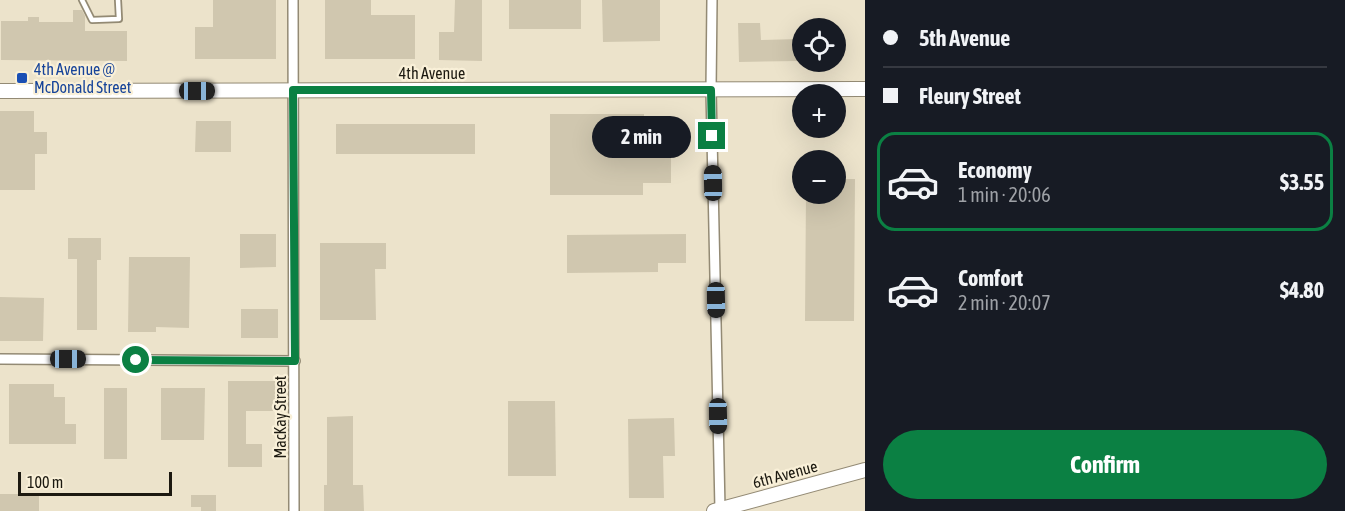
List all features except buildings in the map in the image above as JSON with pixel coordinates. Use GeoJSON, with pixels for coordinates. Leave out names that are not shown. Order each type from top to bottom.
{"type":"FeatureCollection","features":[{"type":"Feature","properties":{"kind":"street","name":"MacKay Street"},"geometry":{"type":"LineString","coordinates":[[293,0],[294,511]]}},
{"type":"Feature","properties":{"kind":"street"},"geometry":{"type":"LineString","coordinates":[[712,0],[711,90],[717,510]]}},
{"type":"Feature","properties":{"kind":"street","name":"4th Avenue"},"geometry":{"type":"LineString","coordinates":[[0,91],[865,89]]}},
{"type":"Feature","properties":{"kind":"street"},"geometry":{"type":"LineString","coordinates":[[0,359],[295,361]]}},
{"type":"Feature","properties":{"kind":"street","name":"6th Avenue"},"geometry":{"type":"LineString","coordinates":[[717,510],[865,470]]}},
{"type":"Feature","properties":{"kind":"lane"},"geometry":{"type":"LineString","coordinates":[[82,0],[92,20],[119,19],[118,0]]}},
{"type":"Feature","properties":{"kind":"place","name":"4th Avenue @ McDonald Street"},"geometry":{"type":"Point","coordinates":[22,78]}},
{"type":"Feature","properties":{"kind":"route"},"geometry":{"type":"LineString","coordinates":[[136,360],[295,361],[293,90],[711,90],[712,136]]}}]}
